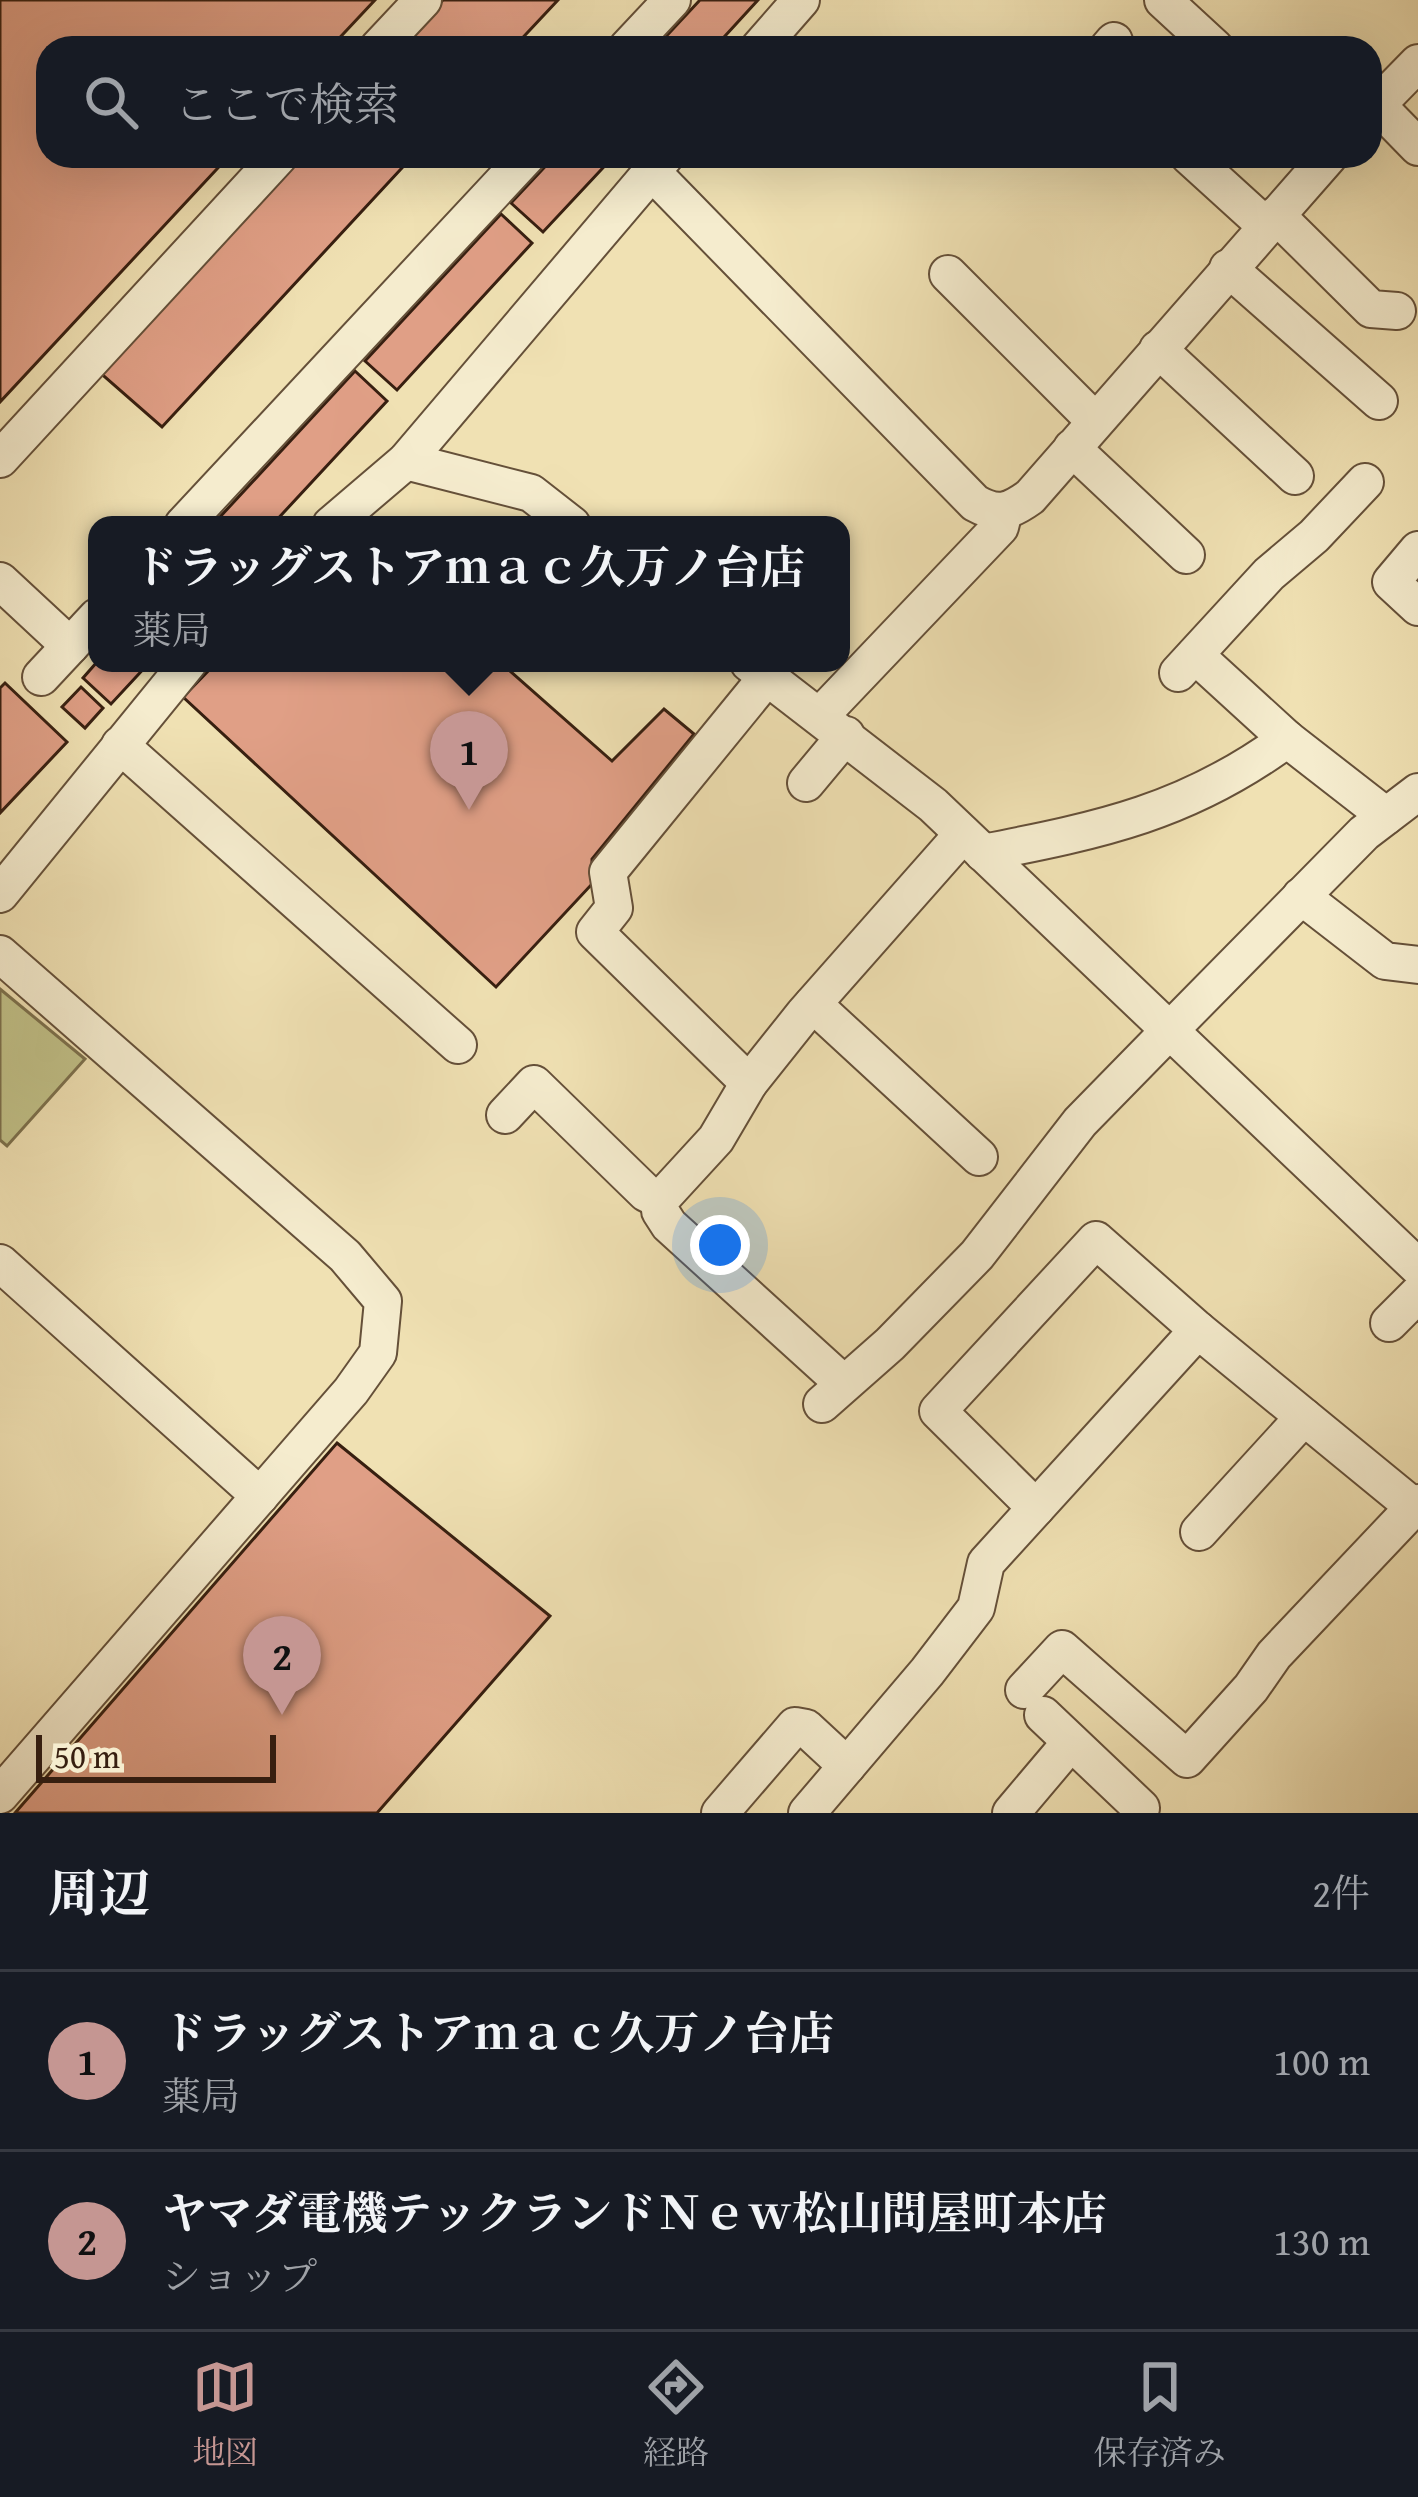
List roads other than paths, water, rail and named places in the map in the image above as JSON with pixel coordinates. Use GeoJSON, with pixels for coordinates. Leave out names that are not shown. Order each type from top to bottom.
{"type":"FeatureCollection","features":[{"type":"Feature","properties":{"kind":"street"},"geometry":{"type":"LineString","coordinates":[[389,36],[423,0]]}},
{"type":"Feature","properties":{"kind":"street"},"geometry":{"type":"LineString","coordinates":[[639,36],[672,0]]}},
{"type":"Feature","properties":{"kind":"street"},"geometry":{"type":"LineString","coordinates":[[770,36],[801,0]]}},
{"type":"Feature","properties":{"kind":"street"},"geometry":{"type":"LineString","coordinates":[[1163,0],[1203,36]]}},
{"type":"Feature","properties":{"kind":"street"},"geometry":{"type":"LineString","coordinates":[[1382,100],[1418,63]]}},
{"type":"Feature","properties":{"kind":"street"},"geometry":{"type":"LineString","coordinates":[[1382,117],[1418,147]]}},
{"type":"Feature","properties":{"kind":"street"},"geometry":{"type":"LineString","coordinates":[[0,459],[268,168]]}},
{"type":"Feature","properties":{"kind":"street"},"geometry":{"type":"LineString","coordinates":[[191,516],[516,168]]}},
{"type":"Feature","properties":{"kind":"street"},"geometry":{"type":"LineString","coordinates":[[342,516],[406,461],[655,168]]}},
{"type":"Feature","properties":{"kind":"street"},"geometry":{"type":"LineString","coordinates":[[662,168],[974,503],[993,513],[1030,497],[1318,168]]}},
{"type":"Feature","properties":{"kind":"street"},"geometry":{"type":"LineString","coordinates":[[1205,168],[1371,309],[1397,311]]}},
{"type":"Feature","properties":{"kind":"street"},"geometry":{"type":"LineString","coordinates":[[1228,268],[1379,401]]}},
{"type":"Feature","properties":{"kind":"street"},"geometry":{"type":"LineString","coordinates":[[949,272],[1186,555]]}},
{"type":"Feature","properties":{"kind":"street"},"geometry":{"type":"LineString","coordinates":[[1158,350],[1294,476]]}},
{"type":"Feature","properties":{"kind":"street"},"geometry":{"type":"LineString","coordinates":[[406,461],[531,494],[560,516]]}},
{"type":"Feature","properties":{"kind":"street"},"geometry":{"type":"LineString","coordinates":[[1365,482],[1314,536],[1269,574],[1186,664],[1386,815]]}},
{"type":"Feature","properties":{"kind":"street"},"geometry":{"type":"LineString","coordinates":[[806,783],[833,726],[1000,527],[1004,512]]}},
{"type":"Feature","properties":{"kind":"street"},"geometry":{"type":"LineString","coordinates":[[1418,550],[1390,582],[1418,608]]}},
{"type":"Feature","properties":{"kind":"street"},"geometry":{"type":"LineString","coordinates":[[0,581],[70,646]]}},
{"type":"Feature","properties":{"kind":"street"},"geometry":{"type":"LineString","coordinates":[[41,677],[88,627]]}},
{"type":"Feature","properties":{"kind":"street"},"geometry":{"type":"LineString","coordinates":[[0,894],[181,672]]}},
{"type":"Feature","properties":{"kind":"street"},"geometry":{"type":"LineString","coordinates":[[749,1083],[595,932],[614,908],[608,872],[757,672]]}},
{"type":"Feature","properties":{"kind":"street"},"geometry":{"type":"LineString","coordinates":[[761,672],[973,843],[1418,1268]]}},
{"type":"Feature","properties":{"kind":"street"},"geometry":{"type":"LineString","coordinates":[[1287,739],[1244,771],[1140,819],[973,843],[813,1004],[749,1083],[716,1139],[660,1200],[660,1211],[669,1225],[832,1394],[976,1255],[1080,1122],[1301,896],[1386,815],[1418,792]]}},
{"type":"Feature","properties":{"kind":"street"},"geometry":{"type":"LineString","coordinates":[[120,745],[458,1045]]}},
{"type":"Feature","properties":{"kind":"street"},"geometry":{"type":"LineString","coordinates":[[1301,896],[1385,961],[1418,965]]}},
{"type":"Feature","properties":{"kind":"street"},"geometry":{"type":"LineString","coordinates":[[0,954],[345,1256],[383,1301],[379,1353],[351,1391],[0,1795]]}},
{"type":"Feature","properties":{"kind":"street"},"geometry":{"type":"LineString","coordinates":[[813,1004],[979,1157]]}},
{"type":"Feature","properties":{"kind":"street"},"geometry":{"type":"LineString","coordinates":[[505,1115],[534,1084],[646,1193],[660,1200]]}},
{"type":"Feature","properties":{"kind":"street"},"geometry":{"type":"LineString","coordinates":[[1036,1508],[938,1411],[1096,1240],[1414,1514],[1274,1654],[1251,1688],[1187,1759],[1062,1649],[1034,1703],[1141,1808]]}},
{"type":"Feature","properties":{"kind":"street"},"geometry":{"type":"LineString","coordinates":[[0,1263],[260,1496]]}},
{"type":"Feature","properties":{"kind":"street"},"geometry":{"type":"LineString","coordinates":[[1389,1323],[1418,1294]]}},
{"type":"Feature","properties":{"kind":"street"},"geometry":{"type":"LineString","coordinates":[[807,1813],[928,1672],[976,1608],[986,1563],[1198,1330]]}},
{"type":"Feature","properties":{"kind":"street"},"geometry":{"type":"LineString","coordinates":[[1199,1532],[1304,1417]]}},
{"type":"Feature","properties":{"kind":"street"},"geometry":{"type":"LineString","coordinates":[[720,1813],[795,1726],[806,1728],[848,1766]]}},
{"type":"Feature","properties":{"kind":"street"},"geometry":{"type":"LineString","coordinates":[[1011,1813],[1071,1742]]}},
{"type":"Feature","properties":{"kind":"place","name":"ドラッグストアｍａｃ久万ノ台店"},"geometry":{"type":"Point","coordinates":[469,810]}},
{"type":"Feature","properties":{"kind":"place","name":"ヤマダ電機テックランドＮｅｗ松山問屋町本店"},"geometry":{"type":"Point","coordinates":[282,1715]}}]}
